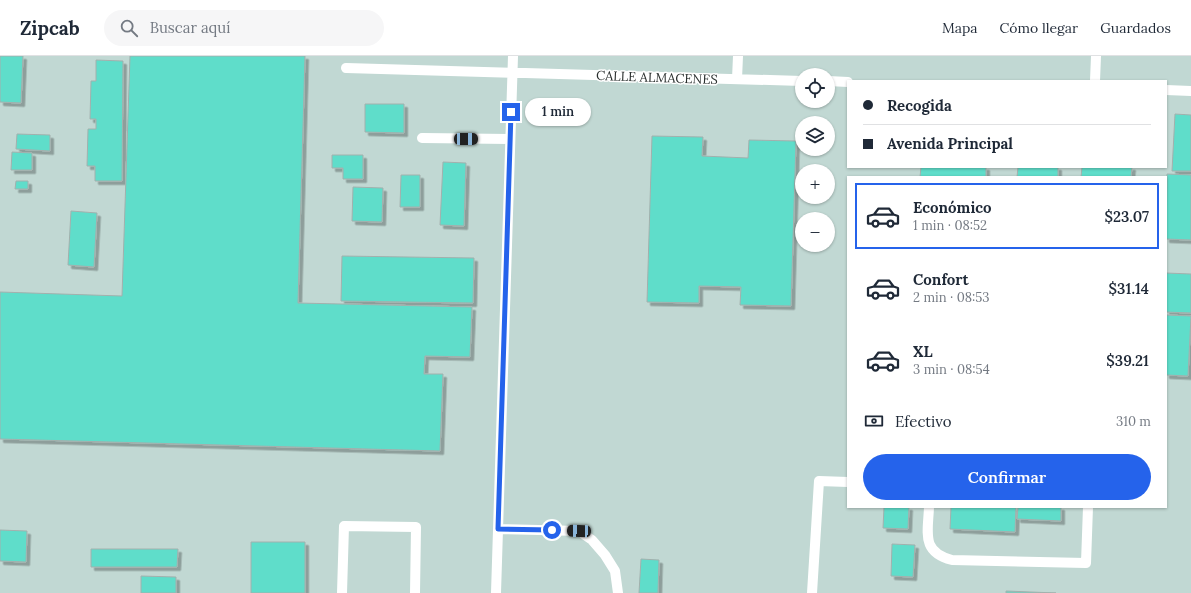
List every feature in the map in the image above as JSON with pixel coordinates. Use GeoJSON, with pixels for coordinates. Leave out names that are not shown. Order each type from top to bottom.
{"type":"FeatureCollection","features":[{"type":"Feature","properties":{"kind":"street"},"geometry":{"type":"LineString","coordinates":[[496,593],[513,56]]}},
{"type":"Feature","properties":{"kind":"street"},"geometry":{"type":"LineString","coordinates":[[736,79],[738,56]]}},
{"type":"Feature","properties":{"kind":"street"},"geometry":{"type":"LineString","coordinates":[[1095,80],[1096,56]]}},
{"type":"Feature","properties":{"kind":"street","name":"CALLE ALMACENES"},"geometry":{"type":"LineString","coordinates":[[346,68],[795,81]]}},
{"type":"Feature","properties":{"kind":"street"},"geometry":{"type":"LineString","coordinates":[[835,81],[847,82]]}},
{"type":"Feature","properties":{"kind":"street"},"geometry":{"type":"LineString","coordinates":[[1167,90],[1191,91]]}},
{"type":"Feature","properties":{"kind":"street"},"geometry":{"type":"LineString","coordinates":[[422,138],[510,139]]}},
{"type":"Feature","properties":{"kind":"street"},"geometry":{"type":"LineString","coordinates":[[812,593],[820,481],[847,482]]}},
{"type":"Feature","properties":{"kind":"street"},"geometry":{"type":"LineString","coordinates":[[929,508],[927,540],[932,550],[942,557],[952,560],[1086,563],[1088,508]]}},
{"type":"Feature","properties":{"kind":"street"},"geometry":{"type":"LineString","coordinates":[[342,593],[344,526],[416,526],[415,593]]}},
{"type":"Feature","properties":{"kind":"street"},"geometry":{"type":"LineString","coordinates":[[498,529],[579,531],[592,540],[605,555],[615,571],[618,593]]}},
{"type":"Feature","properties":{"kind":"shaded area"},"geometry":{"type":"Polygon","coordinates":[[[0,56],[1191,56],[1191,593],[0,593],[0,56]]]}},
{"type":"Feature","properties":{"kind":"building"},"geometry":{"type":"Polygon","coordinates":[[[0,56],[23,56],[21,103],[0,102],[0,56]]]}},
{"type":"Feature","properties":{"kind":"building"},"geometry":{"type":"Polygon","coordinates":[[[130,56],[305,56],[298,303],[472,307],[470,357],[425,356],[424,374],[443,374],[440,451],[0,439],[0,292],[122,296],[130,56]]]}},
{"type":"Feature","properties":{"kind":"building"},"geometry":{"type":"Polygon","coordinates":[[[96,60],[123,61],[122,181],[95,181],[95,166],[87,166],[88,129],[96,129],[96,119],[90,119],[91,81],[96,81],[96,60]]]}},
{"type":"Feature","properties":{"kind":"building"},"geometry":{"type":"Polygon","coordinates":[[[365,104],[404,104],[404,133],[365,132],[365,104]]]}},
{"type":"Feature","properties":{"kind":"building"},"geometry":{"type":"Polygon","coordinates":[[[1175,114],[1191,115],[1191,171],[1172,171],[1175,114]]]}},
{"type":"Feature","properties":{"kind":"building"},"geometry":{"type":"Polygon","coordinates":[[[17,134],[50,135],[50,151],[16,149],[17,134]]]}},
{"type":"Feature","properties":{"kind":"building"},"geometry":{"type":"Polygon","coordinates":[[[652,136],[703,137],[702,156],[748,158],[749,140],[795,141],[791,306],[740,305],[741,287],[699,286],[699,303],[647,302],[652,136]]]}},
{"type":"Feature","properties":{"kind":"building"},"geometry":{"type":"Polygon","coordinates":[[[12,152],[32,153],[32,170],[11,170],[12,152]]]}},
{"type":"Feature","properties":{"kind":"building"},"geometry":{"type":"Polygon","coordinates":[[[332,155],[363,155],[363,179],[343,179],[343,168],[332,168],[332,155]]]}},
{"type":"Feature","properties":{"kind":"building"},"geometry":{"type":"Polygon","coordinates":[[[443,162],[466,163],[464,226],[440,225],[443,162]]]}},
{"type":"Feature","properties":{"kind":"building"},"geometry":{"type":"Polygon","coordinates":[[[921,168],[986,168],[986,176],[920,176],[921,168]]]}},
{"type":"Feature","properties":{"kind":"building"},"geometry":{"type":"Polygon","coordinates":[[[1018,168],[1058,168],[1058,176],[1017,176],[1018,168]]]}},
{"type":"Feature","properties":{"kind":"building"},"geometry":{"type":"Polygon","coordinates":[[[1082,168],[1132,168],[1131,176],[1081,176],[1082,168]]]}},
{"type":"Feature","properties":{"kind":"building"},"geometry":{"type":"Polygon","coordinates":[[[1167,174],[1191,175],[1191,240],[1167,239],[1167,174]]]}},
{"type":"Feature","properties":{"kind":"building"},"geometry":{"type":"Polygon","coordinates":[[[401,175],[420,175],[420,207],[400,207],[401,175]]]}},
{"type":"Feature","properties":{"kind":"building"},"geometry":{"type":"Polygon","coordinates":[[[16,181],[28,181],[28,189],[15,189],[16,181]]]}},
{"type":"Feature","properties":{"kind":"building"},"geometry":{"type":"Polygon","coordinates":[[[353,187],[383,188],[382,222],[352,221],[353,187]]]}},
{"type":"Feature","properties":{"kind":"building"},"geometry":{"type":"Polygon","coordinates":[[[71,211],[97,213],[94,267],[68,265],[71,211]]]}},
{"type":"Feature","properties":{"kind":"building"},"geometry":{"type":"Polygon","coordinates":[[[342,256],[474,258],[473,303],[341,301],[342,256]]]}},
{"type":"Feature","properties":{"kind":"building"},"geometry":{"type":"Polygon","coordinates":[[[1167,273],[1191,274],[1191,313],[1167,312],[1167,273]]]}},
{"type":"Feature","properties":{"kind":"building"},"geometry":{"type":"Polygon","coordinates":[[[1167,315],[1191,316],[1188,376],[1167,375],[1167,315]]]}},
{"type":"Feature","properties":{"kind":"building"},"geometry":{"type":"Polygon","coordinates":[[[884,508],[909,508],[908,529],[883,528],[884,508]]]}},
{"type":"Feature","properties":{"kind":"building"},"geometry":{"type":"Polygon","coordinates":[[[951,508],[1016,508],[1015,532],[950,529],[951,508]]]}},
{"type":"Feature","properties":{"kind":"building"},"geometry":{"type":"Polygon","coordinates":[[[1018,508],[1061,508],[1061,521],[1017,519],[1018,508]]]}},
{"type":"Feature","properties":{"kind":"building"},"geometry":{"type":"Polygon","coordinates":[[[0,530],[27,531],[26,562],[0,561],[0,530]]]}},
{"type":"Feature","properties":{"kind":"building"},"geometry":{"type":"Polygon","coordinates":[[[251,542],[305,542],[305,593],[251,593],[251,542]]]}},
{"type":"Feature","properties":{"kind":"building"},"geometry":{"type":"Polygon","coordinates":[[[892,544],[915,545],[913,577],[891,576],[892,544]]]}},
{"type":"Feature","properties":{"kind":"building"},"geometry":{"type":"Polygon","coordinates":[[[91,549],[178,549],[177,567],[91,567],[91,549]]]}},
{"type":"Feature","properties":{"kind":"building"},"geometry":{"type":"Polygon","coordinates":[[[641,559],[659,560],[658,593],[639,593],[641,559]]]}},
{"type":"Feature","properties":{"kind":"building"},"geometry":{"type":"Polygon","coordinates":[[[141,576],[176,577],[176,593],[141,593],[141,576]]]}},
{"type":"Feature","properties":{"kind":"building"},"geometry":{"type":"Polygon","coordinates":[[[1006,591],[1056,593],[1006,593],[1006,591]]]}},
{"type":"Feature","properties":{"kind":"route"},"geometry":{"type":"LineString","coordinates":[[511,112],[498,529],[552,530]]}}]}
